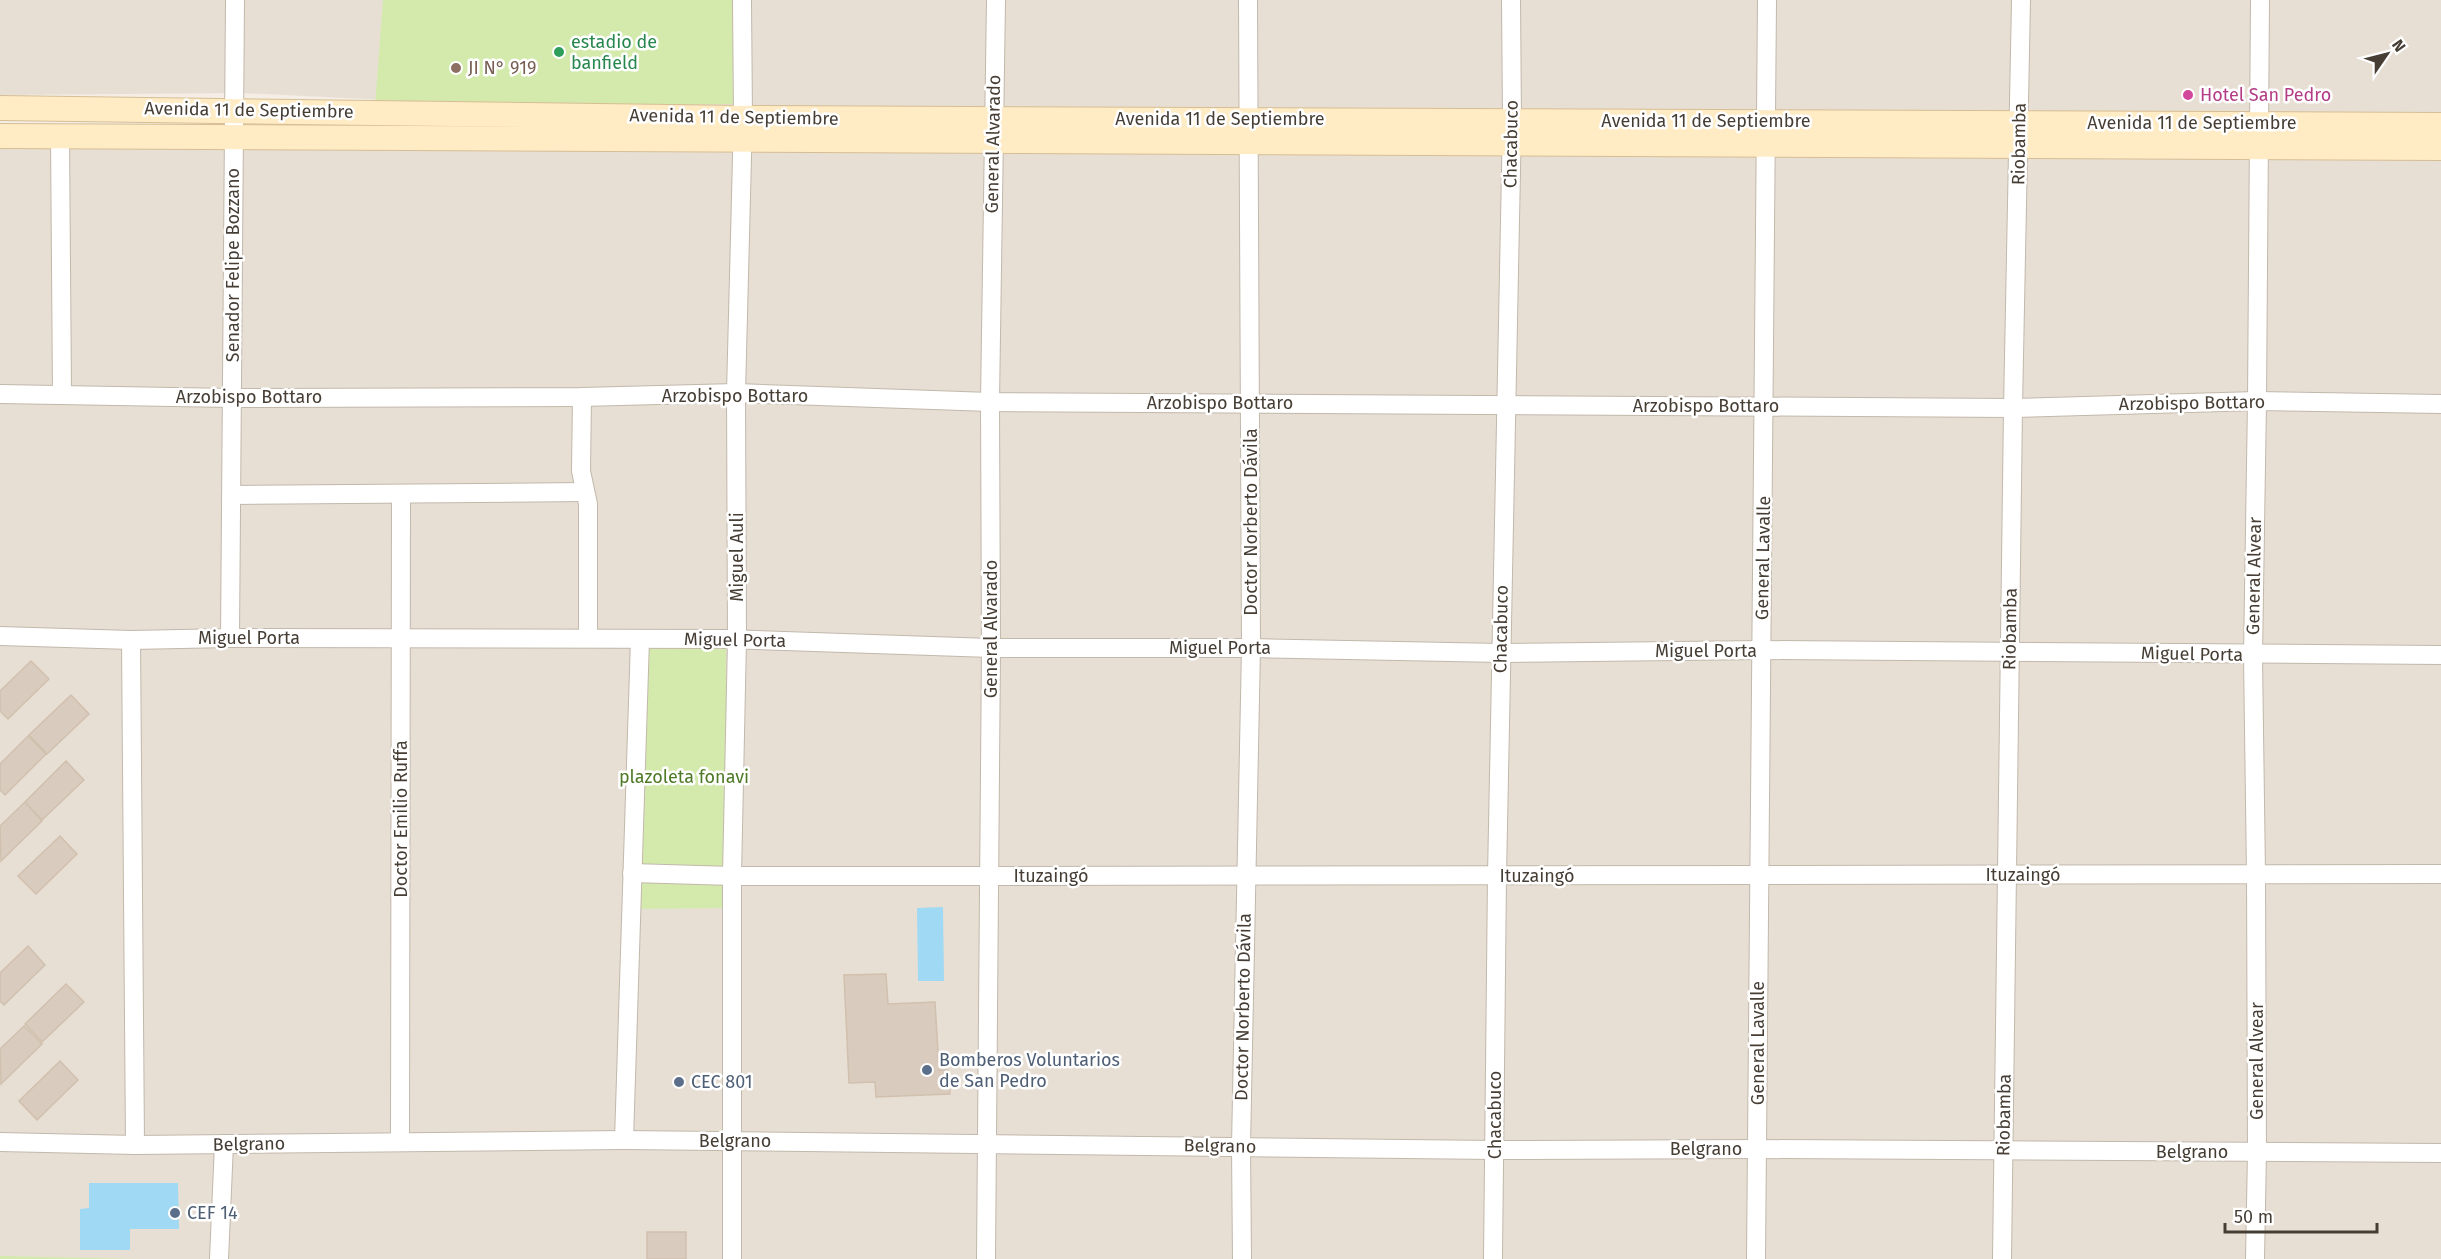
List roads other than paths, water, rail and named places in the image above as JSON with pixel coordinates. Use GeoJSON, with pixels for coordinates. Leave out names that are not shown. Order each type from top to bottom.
{"type":"FeatureCollection","features":[{"type":"Feature","properties":{"kind":"main road","name":"Avenida 11 de Septiembre"},"geometry":{"type":"LineString","coordinates":[[0,108],[233,110],[743,129]]}},
{"type":"Feature","properties":{"kind":"main road","name":"Avenida 11 de Septiembre"},"geometry":{"type":"LineString","coordinates":[[0,136],[233,137],[743,129],[1249,131],[1512,120],[2441,125]]}},
{"type":"Feature","properties":{"kind":"main road","name":"Avenida 11 de Septiembre"},"geometry":{"type":"LineString","coordinates":[[1249,131],[1511,145],[2441,148]]}},
{"type":"Feature","properties":{"kind":"street","name":"Senador Felipe Bozzano"},"geometry":{"type":"LineString","coordinates":[[230,638],[235,0]]}},
{"type":"Feature","properties":{"kind":"street","name":"Miguel Auli"},"geometry":{"type":"LineString","coordinates":[[732,1259],[732,876],[737,640],[736,393],[743,129],[742,0]]}},
{"type":"Feature","properties":{"kind":"street","name":"General Alvarado"},"geometry":{"type":"LineString","coordinates":[[986,1259],[991,648],[990,402],[996,0]]}},
{"type":"Feature","properties":{"kind":"street","name":"Doctor Norberto Dávila"},"geometry":{"type":"LineString","coordinates":[[1242,1259],[1241,1146],[1251,648],[1248,0]]}},
{"type":"Feature","properties":{"kind":"street","name":"Chacabuco"},"geometry":{"type":"LineString","coordinates":[[1493,1259],[1497,876],[1512,120],[1511,0]]}},
{"type":"Feature","properties":{"kind":"street","name":"General Lavalle"},"geometry":{"type":"LineString","coordinates":[[1756,1259],[1767,0]]}},
{"type":"Feature","properties":{"kind":"street","name":"Riobamba"},"geometry":{"type":"LineString","coordinates":[[2002,1259],[2013,408],[2020,147],[2021,0]]}},
{"type":"Feature","properties":{"kind":"street","name":"General Alvear"},"geometry":{"type":"LineString","coordinates":[[2255,1259],[2257,1152],[2253,656],[2260,0]]}},
{"type":"Feature","properties":{"kind":"street"},"geometry":{"type":"LineString","coordinates":[[60,136],[62,394]]}},
{"type":"Feature","properties":{"kind":"street","name":"Arzobispo Bottaro"},"geometry":{"type":"LineString","coordinates":[[0,394],[232,398],[582,398],[736,393],[990,402],[2013,408],[2257,401],[2441,404]]}},
{"type":"Feature","properties":{"kind":"street"},"geometry":{"type":"LineString","coordinates":[[582,398],[581,471],[588,504],[588,638]]}},
{"type":"Feature","properties":{"kind":"street"},"geometry":{"type":"LineString","coordinates":[[231,495],[585,492]]}},
{"type":"Feature","properties":{"kind":"street","name":"Doctor Emilio Ruffa"},"geometry":{"type":"LineString","coordinates":[[400,1142],[401,495]]}},
{"type":"Feature","properties":{"kind":"street","name":"Miguel Porta"},"geometry":{"type":"LineString","coordinates":[[0,636],[131,639],[588,638],[991,648],[1251,648],[1501,652],[1762,650],[2010,651],[2253,656],[2441,655]]}},
{"type":"Feature","properties":{"kind":"street"},"geometry":{"type":"LineString","coordinates":[[131,639],[135,1145]]}},
{"type":"Feature","properties":{"kind":"street"},"geometry":{"type":"LineString","coordinates":[[624,1140],[640,639]]}},
{"type":"Feature","properties":{"kind":"street","name":"Ituzaingó"},"geometry":{"type":"LineString","coordinates":[[632,873],[732,876],[2441,874]]}},
{"type":"Feature","properties":{"kind":"street","name":"Belgrano"},"geometry":{"type":"LineString","coordinates":[[0,1142],[135,1145],[624,1140],[1495,1150],[1757,1149],[2441,1153]]}},
{"type":"Feature","properties":{"kind":"street"},"geometry":{"type":"LineString","coordinates":[[219,1259],[224,1144]]}},
{"type":"Feature","properties":{"kind":"water"},"geometry":{"type":"Polygon","coordinates":[[[943,907],[944,981],[918,981],[917,908],[943,907]]]}},
{"type":"Feature","properties":{"kind":"water"},"geometry":{"type":"Polygon","coordinates":[[[89,1183],[178,1183],[179,1229],[130,1229],[130,1250],[80,1250],[80,1209],[89,1208],[89,1183]]]}},
{"type":"Feature","properties":{"kind":"place","name":"estadio de banfield"},"geometry":{"type":"Point","coordinates":[559,52]}},
{"type":"Feature","properties":{"kind":"place","name":"JI N° 919"},"geometry":{"type":"Point","coordinates":[456,68]}},
{"type":"Feature","properties":{"kind":"place","name":"Hotel San Pedro"},"geometry":{"type":"Point","coordinates":[2188,95]}},
{"type":"Feature","properties":{"kind":"place","name":"Bomberos Voluntarios de San Pedro"},"geometry":{"type":"Point","coordinates":[927,1070]}},
{"type":"Feature","properties":{"kind":"place","name":"CEC 801"},"geometry":{"type":"Point","coordinates":[679,1082]}},
{"type":"Feature","properties":{"kind":"place","name":"CEF 14"},"geometry":{"type":"Point","coordinates":[175,1213]}},
{"type":"Feature","properties":{"kind":"park label","name":"plazoleta fonavi"},"geometry":{"type":"Point","coordinates":[684,777]}}]}
